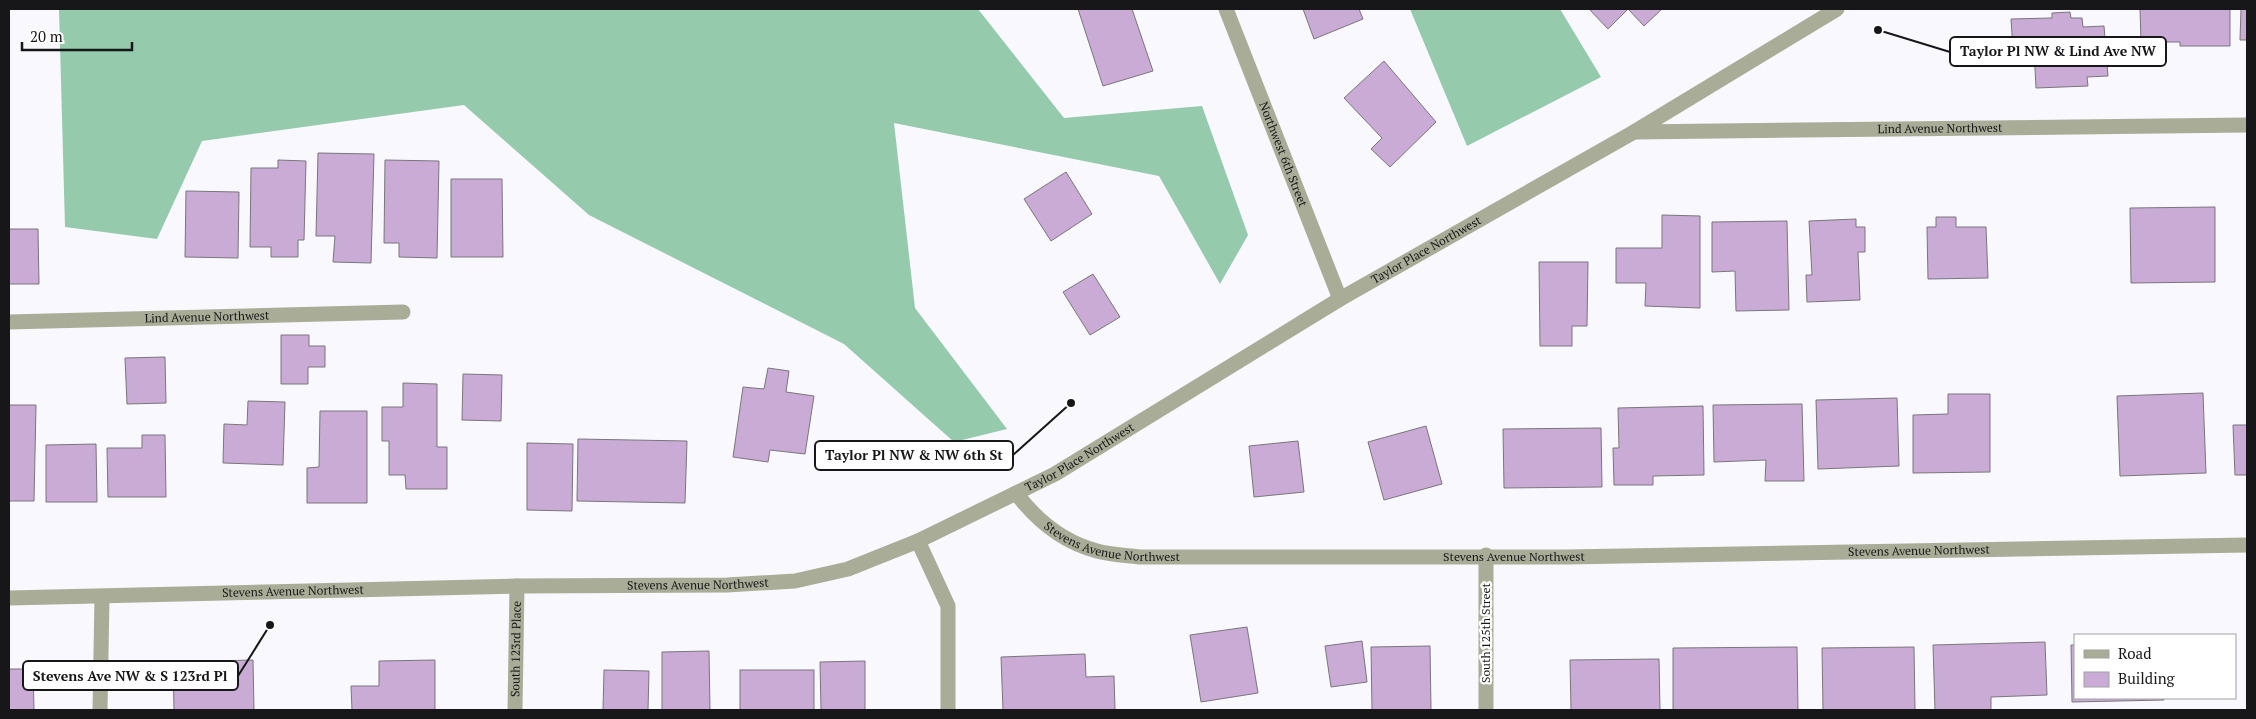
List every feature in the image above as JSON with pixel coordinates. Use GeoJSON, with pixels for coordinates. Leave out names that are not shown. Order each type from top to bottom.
{"type":"FeatureCollection","features":[{"type":"Feature","properties":{"kind":"street","name":"Northwest 6th Street"},"geometry":{"type":"LineString","coordinates":[[1226,9],[1340,299]]}},
{"type":"Feature","properties":{"kind":"street","name":"Taylor Place Northwest"},"geometry":{"type":"LineString","coordinates":[[1016,493],[1056,474],[1340,299],[1634,132],[1837,9]]}},
{"type":"Feature","properties":{"kind":"street","name":"Lind Avenue Northwest"},"geometry":{"type":"LineString","coordinates":[[1634,132],[2247,125]]}},
{"type":"Feature","properties":{"kind":"street","name":"Lind Avenue Northwest"},"geometry":{"type":"LineString","coordinates":[[9,322],[403,312]]}},
{"type":"Feature","properties":{"kind":"street","name":"Stevens Avenue Northwest"},"geometry":{"type":"LineString","coordinates":[[9,598],[517,586],[727,585],[795,581],[848,569],[918,541],[1016,493],[1045,526],[1067,539],[1098,552],[1140,557],[1486,555],[1566,557],[2247,545]]}},
{"type":"Feature","properties":{"kind":"street"},"geometry":{"type":"LineString","coordinates":[[918,541],[948,606],[948,710]]}},
{"type":"Feature","properties":{"kind":"street","name":"South 125th Street"},"geometry":{"type":"LineString","coordinates":[[1486,555],[1486,710]]}},
{"type":"Feature","properties":{"kind":"street","name":"South 123rd Place"},"geometry":{"type":"LineString","coordinates":[[515,710],[517,586]]}},
{"type":"Feature","properties":{"kind":"street"},"geometry":{"type":"LineString","coordinates":[[100,710],[102,597]]}},
{"type":"Feature","properties":{"kind":"green space"},"geometry":{"type":"Polygon","coordinates":[[[59,9],[978,9],[1064,118],[1202,106],[1248,235],[1220,284],[1159,176],[894,123],[915,308],[1007,429],[954,442],[844,344],[589,215],[464,105],[202,141],[157,239],[65,227],[59,9]]]}},
{"type":"Feature","properties":{"kind":"green space"},"geometry":{"type":"Polygon","coordinates":[[[1410,9],[1560,9],[1601,77],[1467,146],[1410,9]]]}},
{"type":"Feature","properties":{"kind":"building"},"geometry":{"type":"Polygon","coordinates":[[[1078,9],[1132,9],[1153,71],[1103,86],[1078,9]]]}},
{"type":"Feature","properties":{"kind":"building"},"geometry":{"type":"Polygon","coordinates":[[[1303,9],[1359,9],[1363,19],[1314,39],[1303,9]]]}},
{"type":"Feature","properties":{"kind":"building"},"geometry":{"type":"Polygon","coordinates":[[[1589,9],[1628,9],[1608,29],[1589,9]]]}},
{"type":"Feature","properties":{"kind":"building"},"geometry":{"type":"Polygon","coordinates":[[[1628,9],[1662,9],[1644,26],[1628,9]]]}},
{"type":"Feature","properties":{"kind":"building"},"geometry":{"type":"Polygon","coordinates":[[[2140,9],[2230,9],[2230,46],[2180,46],[2180,42],[2141,42],[2140,9]]]}},
{"type":"Feature","properties":{"kind":"building"},"geometry":{"type":"Polygon","coordinates":[[[2241,9],[2247,9],[2247,40],[2240,40],[2241,9]]]}},
{"type":"Feature","properties":{"kind":"building"},"geometry":{"type":"Polygon","coordinates":[[[2070,12],[2071,18],[2082,18],[2083,27],[2104,26],[2108,76],[2087,77],[2088,86],[2036,88],[2034,49],[2013,50],[2011,19],[2052,18],[2052,13],[2070,12]]]}},
{"type":"Feature","properties":{"kind":"building"},"geometry":{"type":"Polygon","coordinates":[[[1384,61],[1436,122],[1390,167],[1371,149],[1382,138],[1344,98],[1384,61]]]}},
{"type":"Feature","properties":{"kind":"building"},"geometry":{"type":"Polygon","coordinates":[[[318,153],[374,154],[371,263],[333,262],[335,236],[316,236],[318,153]]]}},
{"type":"Feature","properties":{"kind":"building"},"geometry":{"type":"Polygon","coordinates":[[[278,160],[306,161],[304,240],[298,240],[298,257],[271,257],[271,247],[250,247],[251,168],[278,168],[278,160]]]}},
{"type":"Feature","properties":{"kind":"building"},"geometry":{"type":"Polygon","coordinates":[[[385,160],[439,161],[437,258],[399,257],[399,243],[384,243],[385,160]]]}},
{"type":"Feature","properties":{"kind":"building"},"geometry":{"type":"Polygon","coordinates":[[[1066,172],[1092,214],[1051,241],[1024,199],[1066,172]]]}},
{"type":"Feature","properties":{"kind":"building"},"geometry":{"type":"Polygon","coordinates":[[[451,179],[502,179],[503,257],[451,257],[451,179]]]}},
{"type":"Feature","properties":{"kind":"building"},"geometry":{"type":"Polygon","coordinates":[[[186,191],[239,192],[238,258],[185,257],[186,191]]]}},
{"type":"Feature","properties":{"kind":"building"},"geometry":{"type":"Polygon","coordinates":[[[2215,207],[2215,282],[2131,283],[2130,208],[2215,207]]]}},
{"type":"Feature","properties":{"kind":"building"},"geometry":{"type":"Polygon","coordinates":[[[1662,215],[1700,216],[1700,308],[1645,306],[1646,283],[1616,283],[1616,248],[1662,248],[1662,215]]]}},
{"type":"Feature","properties":{"kind":"building"},"geometry":{"type":"Polygon","coordinates":[[[1936,217],[1956,217],[1956,227],[1986,227],[1988,278],[1928,279],[1927,227],[1936,227],[1936,217]]]}},
{"type":"Feature","properties":{"kind":"building"},"geometry":{"type":"Polygon","coordinates":[[[1856,219],[1856,227],[1865,227],[1865,252],[1858,252],[1860,300],[1807,302],[1806,275],[1812,275],[1809,221],[1856,219]]]}},
{"type":"Feature","properties":{"kind":"building"},"geometry":{"type":"Polygon","coordinates":[[[1787,221],[1789,310],[1736,311],[1735,271],[1712,272],[1712,222],[1787,221]]]}},
{"type":"Feature","properties":{"kind":"building"},"geometry":{"type":"Polygon","coordinates":[[[9,229],[38,229],[39,284],[9,284],[9,229]]]}},
{"type":"Feature","properties":{"kind":"building"},"geometry":{"type":"Polygon","coordinates":[[[1539,262],[1588,262],[1587,326],[1572,326],[1572,346],[1540,346],[1539,262]]]}},
{"type":"Feature","properties":{"kind":"building"},"geometry":{"type":"Polygon","coordinates":[[[1093,274],[1120,317],[1090,335],[1063,292],[1093,274]]]}},
{"type":"Feature","properties":{"kind":"building"},"geometry":{"type":"Polygon","coordinates":[[[281,335],[309,335],[309,346],[325,346],[325,367],[308,367],[308,384],[281,384],[281,335]]]}},
{"type":"Feature","properties":{"kind":"building"},"geometry":{"type":"Polygon","coordinates":[[[165,357],[166,403],[127,404],[125,358],[165,357]]]}},
{"type":"Feature","properties":{"kind":"building"},"geometry":{"type":"Polygon","coordinates":[[[768,368],[789,371],[786,392],[814,396],[805,454],[770,450],[768,462],[733,457],[743,387],[764,389],[768,368]]]}},
{"type":"Feature","properties":{"kind":"building"},"geometry":{"type":"Polygon","coordinates":[[[463,374],[502,375],[501,421],[462,420],[463,374]]]}},
{"type":"Feature","properties":{"kind":"building"},"geometry":{"type":"Polygon","coordinates":[[[403,383],[437,384],[437,447],[447,447],[447,489],[406,489],[405,475],[389,475],[389,441],[382,441],[382,407],[403,407],[403,383]]]}},
{"type":"Feature","properties":{"kind":"building"},"geometry":{"type":"Polygon","coordinates":[[[2203,393],[2206,473],[2120,476],[2117,396],[2203,393]]]}},
{"type":"Feature","properties":{"kind":"building"},"geometry":{"type":"Polygon","coordinates":[[[1948,394],[1990,394],[1990,472],[1913,473],[1913,415],[1948,414],[1948,394]]]}},
{"type":"Feature","properties":{"kind":"building"},"geometry":{"type":"Polygon","coordinates":[[[1897,398],[1899,466],[1818,469],[1816,400],[1897,398]]]}},
{"type":"Feature","properties":{"kind":"building"},"geometry":{"type":"Polygon","coordinates":[[[248,401],[285,402],[283,465],[223,463],[224,424],[247,425],[248,401]]]}},
{"type":"Feature","properties":{"kind":"building"},"geometry":{"type":"Polygon","coordinates":[[[1802,404],[1804,481],[1765,481],[1766,460],[1714,462],[1713,405],[1802,404]]]}},
{"type":"Feature","properties":{"kind":"building"},"geometry":{"type":"Polygon","coordinates":[[[9,405],[36,405],[34,501],[9,501],[9,405]]]}},
{"type":"Feature","properties":{"kind":"building"},"geometry":{"type":"Polygon","coordinates":[[[1703,406],[1704,475],[1653,476],[1653,485],[1614,485],[1613,448],[1619,448],[1618,408],[1703,406]]]}},
{"type":"Feature","properties":{"kind":"building"},"geometry":{"type":"Polygon","coordinates":[[[320,411],[367,411],[367,503],[307,503],[307,468],[319,467],[320,411]]]}},
{"type":"Feature","properties":{"kind":"building"},"geometry":{"type":"Polygon","coordinates":[[[2233,425],[2247,425],[2247,475],[2235,475],[2233,425]]]}},
{"type":"Feature","properties":{"kind":"building"},"geometry":{"type":"Polygon","coordinates":[[[1426,426],[1442,484],[1384,500],[1368,442],[1426,426]]]}},
{"type":"Feature","properties":{"kind":"building"},"geometry":{"type":"Polygon","coordinates":[[[1601,428],[1602,487],[1504,488],[1503,429],[1601,428]]]}},
{"type":"Feature","properties":{"kind":"building"},"geometry":{"type":"Polygon","coordinates":[[[142,435],[165,435],[166,497],[108,497],[107,448],[142,448],[142,435]]]}},
{"type":"Feature","properties":{"kind":"building"},"geometry":{"type":"Polygon","coordinates":[[[578,439],[687,441],[685,503],[577,501],[578,439]]]}},
{"type":"Feature","properties":{"kind":"building"},"geometry":{"type":"Polygon","coordinates":[[[1298,441],[1304,492],[1254,497],[1249,446],[1298,441]]]}},
{"type":"Feature","properties":{"kind":"building"},"geometry":{"type":"Polygon","coordinates":[[[527,443],[573,444],[572,511],[527,510],[527,443]]]}},
{"type":"Feature","properties":{"kind":"building"},"geometry":{"type":"Polygon","coordinates":[[[96,444],[97,502],[46,502],[46,445],[96,444]]]}},
{"type":"Feature","properties":{"kind":"building"},"geometry":{"type":"Polygon","coordinates":[[[1247,627],[1258,693],[1201,702],[1190,635],[1247,627]]]}},
{"type":"Feature","properties":{"kind":"building"},"geometry":{"type":"Polygon","coordinates":[[[1362,641],[1367,682],[1331,687],[1325,646],[1362,641]]]}},
{"type":"Feature","properties":{"kind":"building"},"geometry":{"type":"Polygon","coordinates":[[[2045,642],[2047,695],[1991,697],[1991,710],[1935,710],[1933,645],[2045,642]]]}},
{"type":"Feature","properties":{"kind":"building"},"geometry":{"type":"Polygon","coordinates":[[[2071,645],[2074,645],[2074,699],[2164,699],[2164,700],[2072,702],[2071,645]]]}},
{"type":"Feature","properties":{"kind":"building"},"geometry":{"type":"Polygon","coordinates":[[[1430,646],[1431,710],[1372,710],[1371,647],[1430,646]]]}},
{"type":"Feature","properties":{"kind":"building"},"geometry":{"type":"Polygon","coordinates":[[[1797,647],[1798,710],[1673,710],[1673,648],[1797,647]]]}},
{"type":"Feature","properties":{"kind":"building"},"geometry":{"type":"Polygon","coordinates":[[[1914,647],[1915,710],[1823,710],[1822,648],[1914,647]]]}},
{"type":"Feature","properties":{"kind":"building"},"geometry":{"type":"Polygon","coordinates":[[[709,651],[710,710],[662,710],[662,652],[709,651]]]}},
{"type":"Feature","properties":{"kind":"building"},"geometry":{"type":"Polygon","coordinates":[[[1085,654],[1086,677],[1114,676],[1115,710],[1003,710],[1001,657],[1085,654]]]}},
{"type":"Feature","properties":{"kind":"building"},"geometry":{"type":"Polygon","coordinates":[[[1659,659],[1660,710],[1571,710],[1570,660],[1659,659]]]}},
{"type":"Feature","properties":{"kind":"building"},"geometry":{"type":"Polygon","coordinates":[[[253,660],[254,710],[174,710],[173,662],[253,660]]]}},
{"type":"Feature","properties":{"kind":"building"},"geometry":{"type":"Polygon","coordinates":[[[435,660],[435,710],[352,710],[351,686],[379,686],[379,661],[435,660]]]}},
{"type":"Feature","properties":{"kind":"building"},"geometry":{"type":"Polygon","coordinates":[[[865,661],[865,710],[821,710],[820,662],[865,661]]]}},
{"type":"Feature","properties":{"kind":"building"},"geometry":{"type":"Polygon","coordinates":[[[9,669],[33,669],[34,710],[9,710],[9,669]]]}},
{"type":"Feature","properties":{"kind":"building"},"geometry":{"type":"Polygon","coordinates":[[[604,670],[649,671],[648,710],[603,710],[604,670]]]}},
{"type":"Feature","properties":{"kind":"building"},"geometry":{"type":"Polygon","coordinates":[[[740,670],[814,670],[814,710],[740,710],[740,670]]]}},
{"type":"Feature","properties":{"kind":"place","name":"Taylor Pl NW & Lind Ave NW"},"geometry":{"type":"Point","coordinates":[1878,30]}},
{"type":"Feature","properties":{"kind":"place","name":"Taylor Pl NW & NW 6th St"},"geometry":{"type":"Point","coordinates":[1071,403]}},
{"type":"Feature","properties":{"kind":"place","name":"Stevens Ave NW & S 123rd Pl"},"geometry":{"type":"Point","coordinates":[270,625]}}]}
